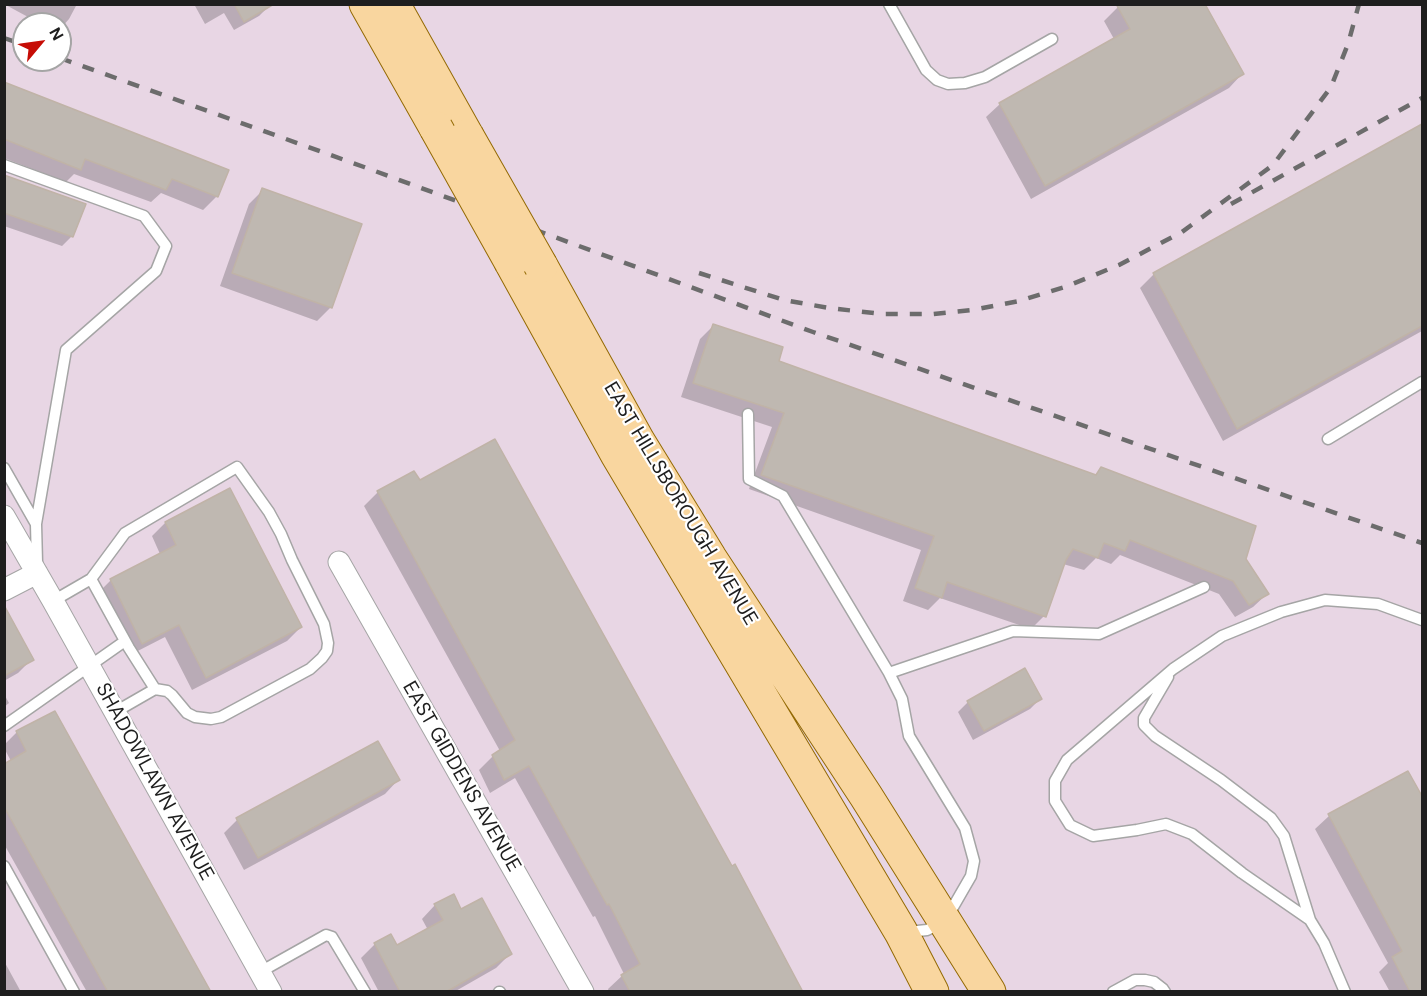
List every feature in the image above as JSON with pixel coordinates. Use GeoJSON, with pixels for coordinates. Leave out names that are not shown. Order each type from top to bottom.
{"type":"FeatureCollection","features":[{"type":"Feature","properties":{"kind":"main road","name":"EAST HILLSBOROUGH AVENUE"},"geometry":{"type":"LineString","coordinates":[[366,4],[436,128],[526,264],[639,441],[710,558],[866,796],[989,992]]}},
{"type":"Feature","properties":{"kind":"main road","name":"EAST HILLSBOROUGH AVENUE"},"geometry":{"type":"LineString","coordinates":[[393,4],[467,136],[617,454],[901,932],[932,992]]}},
{"type":"Feature","properties":{"kind":"street","name":"SHADOWLAWN AVENUE"},"geometry":{"type":"LineString","coordinates":[[4,516],[271,992]]}},
{"type":"Feature","properties":{"kind":"street","name":"EAST GIDDENS AVENUE"},"geometry":{"type":"LineString","coordinates":[[339,562],[583,992]]}},
{"type":"Feature","properties":{"kind":"street"},"geometry":{"type":"LineString","coordinates":[[4,590],[37,573]]}},
{"type":"Feature","properties":{"kind":"lane"},"geometry":{"type":"LineString","coordinates":[[890,4],[926,70],[937,80],[948,84],[965,84],[985,77],[1052,39]]}},
{"type":"Feature","properties":{"kind":"lane"},"geometry":{"type":"LineString","coordinates":[[4,165],[144,216],[166,246],[156,271],[66,350],[36,524],[37,573]]}},
{"type":"Feature","properties":{"kind":"lane"},"geometry":{"type":"LineString","coordinates":[[1328,439],[1422,382]]}},
{"type":"Feature","properties":{"kind":"lane"},"geometry":{"type":"LineString","coordinates":[[748,414],[749,479],[783,496],[889,673],[902,699],[909,736],[965,828],[974,861],[971,876],[945,921],[927,930],[901,932]]}},
{"type":"Feature","properties":{"kind":"lane"},"geometry":{"type":"LineString","coordinates":[[53,601],[91,579],[125,533],[237,467],[281,534],[324,624],[328,643],[327,651],[322,658],[310,669],[221,717],[211,719],[195,717],[187,713],[167,691],[154,689],[115,712]]}},
{"type":"Feature","properties":{"kind":"lane"},"geometry":{"type":"LineString","coordinates":[[4,468],[36,524]]}},
{"type":"Feature","properties":{"kind":"lane"},"geometry":{"type":"LineString","coordinates":[[91,579],[154,689]]}},
{"type":"Feature","properties":{"kind":"lane"},"geometry":{"type":"LineString","coordinates":[[889,673],[1013,631],[1099,634],[1204,586]]}},
{"type":"Feature","properties":{"kind":"lane"},"geometry":{"type":"LineString","coordinates":[[1310,920],[1242,873],[1192,834],[1166,824],[1093,836],[1070,825],[1055,801],[1055,781],[1067,760],[1173,669],[1222,636],[1281,612],[1325,600],[1378,604],[1422,620]]}},
{"type":"Feature","properties":{"kind":"lane"},"geometry":{"type":"LineString","coordinates":[[4,726],[125,641]]}},
{"type":"Feature","properties":{"kind":"lane"},"geometry":{"type":"LineString","coordinates":[[1173,669],[1144,718],[1144,726],[1271,818],[1284,836],[1310,920],[1324,943],[1345,992]]}},
{"type":"Feature","properties":{"kind":"lane"},"geometry":{"type":"LineString","coordinates":[[4,866],[74,992]]}},
{"type":"Feature","properties":{"kind":"lane"},"geometry":{"type":"LineString","coordinates":[[260,972],[326,935],[332,937],[365,992]]}},
{"type":"Feature","properties":{"kind":"lane"},"geometry":{"type":"LineString","coordinates":[[1113,992],[1135,980],[1154,982],[1165,992]]}},
{"type":"Feature","properties":{"kind":"shaded area"},"geometry":{"type":"Polygon","coordinates":[[[5,5],[1422,5],[1422,991],[5,992],[5,5]]]}},
{"type":"Feature","properties":{"kind":"building"},"geometry":{"type":"Polygon","coordinates":[[[234,4],[274,4],[244,22],[234,4]]]}},
{"type":"Feature","properties":{"kind":"building"},"geometry":{"type":"Polygon","coordinates":[[[1116,4],[1205,4],[1244,74],[1045,186],[999,103],[1130,29],[1116,4]]]}},
{"type":"Feature","properties":{"kind":"building"},"geometry":{"type":"Polygon","coordinates":[[[4,82],[229,170],[218,197],[172,179],[166,190],[85,159],[81,170],[4,139],[4,82]]]}},
{"type":"Feature","properties":{"kind":"building"},"geometry":{"type":"Polygon","coordinates":[[[1422,124],[1422,326],[1237,429],[1153,273],[1422,124]]]}},
{"type":"Feature","properties":{"kind":"building"},"geometry":{"type":"Polygon","coordinates":[[[4,175],[86,204],[73,237],[4,213],[4,175]]]}},
{"type":"Feature","properties":{"kind":"building"},"geometry":{"type":"Polygon","coordinates":[[[262,188],[362,224],[332,308],[232,273],[262,188]]]}},
{"type":"Feature","properties":{"kind":"building"},"geometry":{"type":"Polygon","coordinates":[[[713,324],[783,347],[779,361],[1096,475],[1101,467],[1256,526],[1246,559],[1269,594],[1249,605],[1233,581],[1130,540],[1125,551],[1104,543],[1098,558],[1073,549],[1066,560],[1046,617],[947,582],[942,598],[915,588],[934,536],[761,475],[784,413],[693,383],[713,324]]]}},
{"type":"Feature","properties":{"kind":"building"},"geometry":{"type":"Polygon","coordinates":[[[495,439],[732,866],[735,864],[803,992],[630,992],[621,975],[640,964],[609,904],[607,905],[529,766],[504,780],[492,755],[515,740],[377,491],[414,471],[420,480],[495,439]]]}},
{"type":"Feature","properties":{"kind":"building"},"geometry":{"type":"Polygon","coordinates":[[[230,488],[302,627],[206,678],[179,625],[142,644],[110,579],[176,545],[165,522],[230,488]]]}},
{"type":"Feature","properties":{"kind":"building"},"geometry":{"type":"Polygon","coordinates":[[[4,605],[34,660],[4,676],[4,605]]]}},
{"type":"Feature","properties":{"kind":"building"},"geometry":{"type":"Polygon","coordinates":[[[1025,668],[1042,699],[984,731],[967,701],[1025,668]]]}},
{"type":"Feature","properties":{"kind":"building"},"geometry":{"type":"Polygon","coordinates":[[[55,711],[211,992],[108,992],[4,807],[4,764],[26,751],[16,731],[55,711]]]}},
{"type":"Feature","properties":{"kind":"building"},"geometry":{"type":"Polygon","coordinates":[[[378,741],[400,780],[258,858],[236,818],[378,741]]]}},
{"type":"Feature","properties":{"kind":"building"},"geometry":{"type":"Polygon","coordinates":[[[1408,771],[1422,796],[1422,992],[1410,992],[1392,957],[1402,951],[1328,814],[1408,771]]]}},
{"type":"Feature","properties":{"kind":"building"},"geometry":{"type":"Polygon","coordinates":[[[454,894],[461,909],[482,898],[512,954],[446,992],[400,992],[374,943],[391,934],[397,945],[443,920],[434,904],[454,894]]]}},
{"type":"Feature","properties":{"kind":"railway"},"geometry":{"type":"LineString","coordinates":[[699,273],[784,300],[829,308],[882,314],[933,314],[972,310],[1019,301],[1065,287],[1119,265],[1182,232],[1273,165],[1331,87],[1348,44],[1359,4]]}},
{"type":"Feature","properties":{"kind":"railway"},"geometry":{"type":"LineString","coordinates":[[4,38],[12,41]]}},
{"type":"Feature","properties":{"kind":"railway"},"geometry":{"type":"LineString","coordinates":[[72,62],[813,332],[1422,543]]}},
{"type":"Feature","properties":{"kind":"railway"},"geometry":{"type":"LineString","coordinates":[[1231,204],[1422,98]]}}]}
